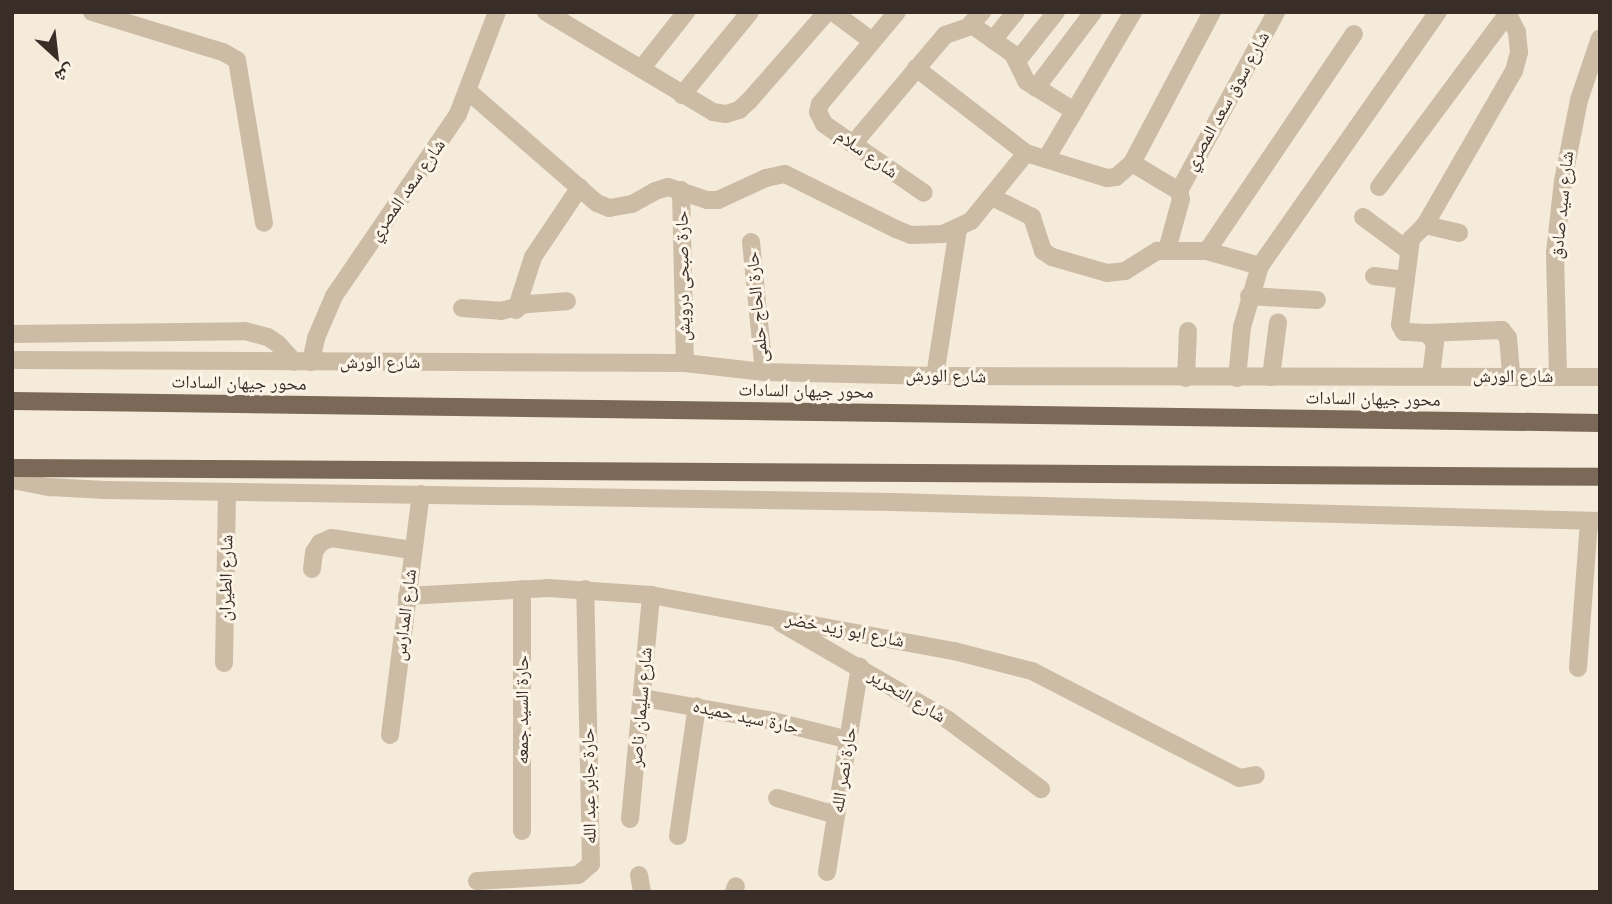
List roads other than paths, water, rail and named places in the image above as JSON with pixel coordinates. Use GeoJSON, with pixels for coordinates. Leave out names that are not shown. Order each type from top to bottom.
{"type":"FeatureCollection","features":[{"type":"Feature","properties":{"kind":"main road","name":"محور جيهان السادات"},"geometry":{"type":"LineString","coordinates":[[12,401],[1600,423]]}},
{"type":"Feature","properties":{"kind":"main road"},"geometry":{"type":"LineString","coordinates":[[12,468],[1600,477]]}},
{"type":"Feature","properties":{"kind":"street"},"geometry":{"type":"LineString","coordinates":[[92,12],[223,52],[237,60],[264,223]]}},
{"type":"Feature","properties":{"kind":"street","name":"شارع سعد المصري"},"geometry":{"type":"LineString","coordinates":[[302,362],[334,296],[445,135],[468,91],[497,12]]}},
{"type":"Feature","properties":{"kind":"street"},"geometry":{"type":"LineString","coordinates":[[546,12],[682,95],[713,112],[726,114],[739,110],[827,12]]}},
{"type":"Feature","properties":{"kind":"street"},"geometry":{"type":"LineString","coordinates":[[641,69],[686,12]]}},
{"type":"Feature","properties":{"kind":"street"},"geometry":{"type":"LineString","coordinates":[[682,95],[750,12]]}},
{"type":"Feature","properties":{"kind":"street"},"geometry":{"type":"LineString","coordinates":[[832,12],[872,41]]}},
{"type":"Feature","properties":{"kind":"street","name":"شارع سلام"},"geometry":{"type":"LineString","coordinates":[[897,12],[820,104],[819,119],[924,193]]}},
{"type":"Feature","properties":{"kind":"street"},"geometry":{"type":"LineString","coordinates":[[993,40],[1016,12]]}},
{"type":"Feature","properties":{"kind":"street"},"geometry":{"type":"LineString","coordinates":[[1018,60],[1056,12]]}},
{"type":"Feature","properties":{"kind":"street"},"geometry":{"type":"LineString","coordinates":[[1035,88],[1093,12]]}},
{"type":"Feature","properties":{"kind":"street"},"geometry":{"type":"LineString","coordinates":[[1046,159],[1133,12]]}},
{"type":"Feature","properties":{"kind":"street"},"geometry":{"type":"LineString","coordinates":[[916,68],[1026,153],[1107,178],[1124,173],[1132,163],[1212,12]]}},
{"type":"Feature","properties":{"kind":"street","name":"شارع سوق سعد المصري"},"geometry":{"type":"LineString","coordinates":[[1167,250],[1181,199],[1179,191],[1276,12]]}},
{"type":"Feature","properties":{"kind":"street"},"geometry":{"type":"LineString","coordinates":[[1237,378],[1249,296],[1260,266],[1438,12]]}},
{"type":"Feature","properties":{"kind":"street"},"geometry":{"type":"LineString","coordinates":[[1379,187],[1508,13],[1517,32],[1519,51],[1514,71],[1425,225],[1411,239],[1401,329],[1407,334],[1502,330],[1508,338],[1511,376]]}},
{"type":"Feature","properties":{"kind":"street"},"geometry":{"type":"LineString","coordinates":[[853,144],[945,35],[977,19],[993,40],[1018,60],[1021,75],[1035,88],[1074,111]]}},
{"type":"Feature","properties":{"kind":"street"},"geometry":{"type":"LineString","coordinates":[[1207,251],[1354,34]]}},
{"type":"Feature","properties":{"kind":"street","name":"شارع سيد صادق"},"geometry":{"type":"LineString","coordinates":[[1558,376],[1555,253],[1563,181],[1579,100],[1599,43]]}},
{"type":"Feature","properties":{"kind":"street"},"geometry":{"type":"LineString","coordinates":[[468,91],[580,187],[609,208],[632,204],[662,188],[681,190],[707,200],[718,200],[766,178],[785,174],[911,235],[943,234],[958,229],[971,220],[1026,153]]}},
{"type":"Feature","properties":{"kind":"street"},"geometry":{"type":"LineString","coordinates":[[1132,163],[1179,191]]}},
{"type":"Feature","properties":{"kind":"street"},"geometry":{"type":"LineString","coordinates":[[516,310],[533,257],[580,187]]}},
{"type":"Feature","properties":{"kind":"street","name":"حارة صبحى درويش"},"geometry":{"type":"LineString","coordinates":[[681,190],[685,363]]}},
{"type":"Feature","properties":{"kind":"street"},"geometry":{"type":"LineString","coordinates":[[992,197],[1032,217],[1038,227],[1038,242],[1043,251],[1052,257],[1116,274],[1147,254],[1167,250],[1207,251],[1260,266]]}},
{"type":"Feature","properties":{"kind":"street"},"geometry":{"type":"LineString","coordinates":[[1363,217],[1409,251]]}},
{"type":"Feature","properties":{"kind":"street"},"geometry":{"type":"LineString","coordinates":[[1425,225],[1459,233]]}},
{"type":"Feature","properties":{"kind":"street"},"geometry":{"type":"LineString","coordinates":[[935,376],[958,229]]}},
{"type":"Feature","properties":{"kind":"street","name":"حارة الحاج حلمى"},"geometry":{"type":"LineString","coordinates":[[751,242],[764,372]]}},
{"type":"Feature","properties":{"kind":"street"},"geometry":{"type":"LineString","coordinates":[[1374,276],[1406,280]]}},
{"type":"Feature","properties":{"kind":"street"},"geometry":{"type":"LineString","coordinates":[[1249,296],[1317,299]]}},
{"type":"Feature","properties":{"kind":"street"},"geometry":{"type":"LineString","coordinates":[[463,308],[516,310],[528,304],[568,301]]}},
{"type":"Feature","properties":{"kind":"street"},"geometry":{"type":"LineString","coordinates":[[1271,377],[1278,322]]}},
{"type":"Feature","properties":{"kind":"street"},"geometry":{"type":"LineString","coordinates":[[12,334],[245,331],[268,337],[302,362]]}},
{"type":"Feature","properties":{"kind":"street"},"geometry":{"type":"LineString","coordinates":[[1186,378],[1188,331]]}},
{"type":"Feature","properties":{"kind":"street"},"geometry":{"type":"LineString","coordinates":[[1426,333],[1437,348],[1431,376]]}},
{"type":"Feature","properties":{"kind":"street","name":"شارع الورش"},"geometry":{"type":"LineString","coordinates":[[12,360],[685,363],[764,372],[935,376],[1600,377]]}},
{"type":"Feature","properties":{"kind":"street"},"geometry":{"type":"LineString","coordinates":[[12,480],[105,490],[892,502],[1594,521],[1578,667]]}},
{"type":"Feature","properties":{"kind":"street","name":"شارع الطيران"},"geometry":{"type":"LineString","coordinates":[[224,663],[228,492]]}},
{"type":"Feature","properties":{"kind":"street","name":"شارع المدارس"},"geometry":{"type":"LineString","coordinates":[[390,736],[421,495]]}},
{"type":"Feature","properties":{"kind":"street"},"geometry":{"type":"LineString","coordinates":[[312,569],[314,552],[320,543],[331,538],[412,550]]}},
{"type":"Feature","properties":{"kind":"street","name":"شارع ابو زيد خضر"},"geometry":{"type":"LineString","coordinates":[[407,596],[522,589],[586,589],[651,595],[766,614],[954,651],[1032,671],[1239,778],[1256,775]]}},
{"type":"Feature","properties":{"kind":"street","name":"حارة السيد جمعه"},"geometry":{"type":"LineString","coordinates":[[522,589],[522,831]]}},
{"type":"Feature","properties":{"kind":"street","name":"حارة جابر عبد الله"},"geometry":{"type":"LineString","coordinates":[[477,881],[578,876],[591,864],[586,589]]}},
{"type":"Feature","properties":{"kind":"street","name":"شارع سليمان ناصر"},"geometry":{"type":"LineString","coordinates":[[631,819],[651,595]]}},
{"type":"Feature","properties":{"kind":"street","name":"شارع التحرير"},"geometry":{"type":"LineString","coordinates":[[766,614],[948,720],[1041,789]]}},
{"type":"Feature","properties":{"kind":"street","name":"حارة نصر الله"},"geometry":{"type":"LineString","coordinates":[[827,872],[860,667]]}},
{"type":"Feature","properties":{"kind":"street","name":"حارة سيد حميده"},"geometry":{"type":"LineString","coordinates":[[643,698],[697,706],[849,740]]}},
{"type":"Feature","properties":{"kind":"street"},"geometry":{"type":"LineString","coordinates":[[678,836],[697,706]]}},
{"type":"Feature","properties":{"kind":"street"},"geometry":{"type":"LineString","coordinates":[[777,799],[836,815]]}}]}
